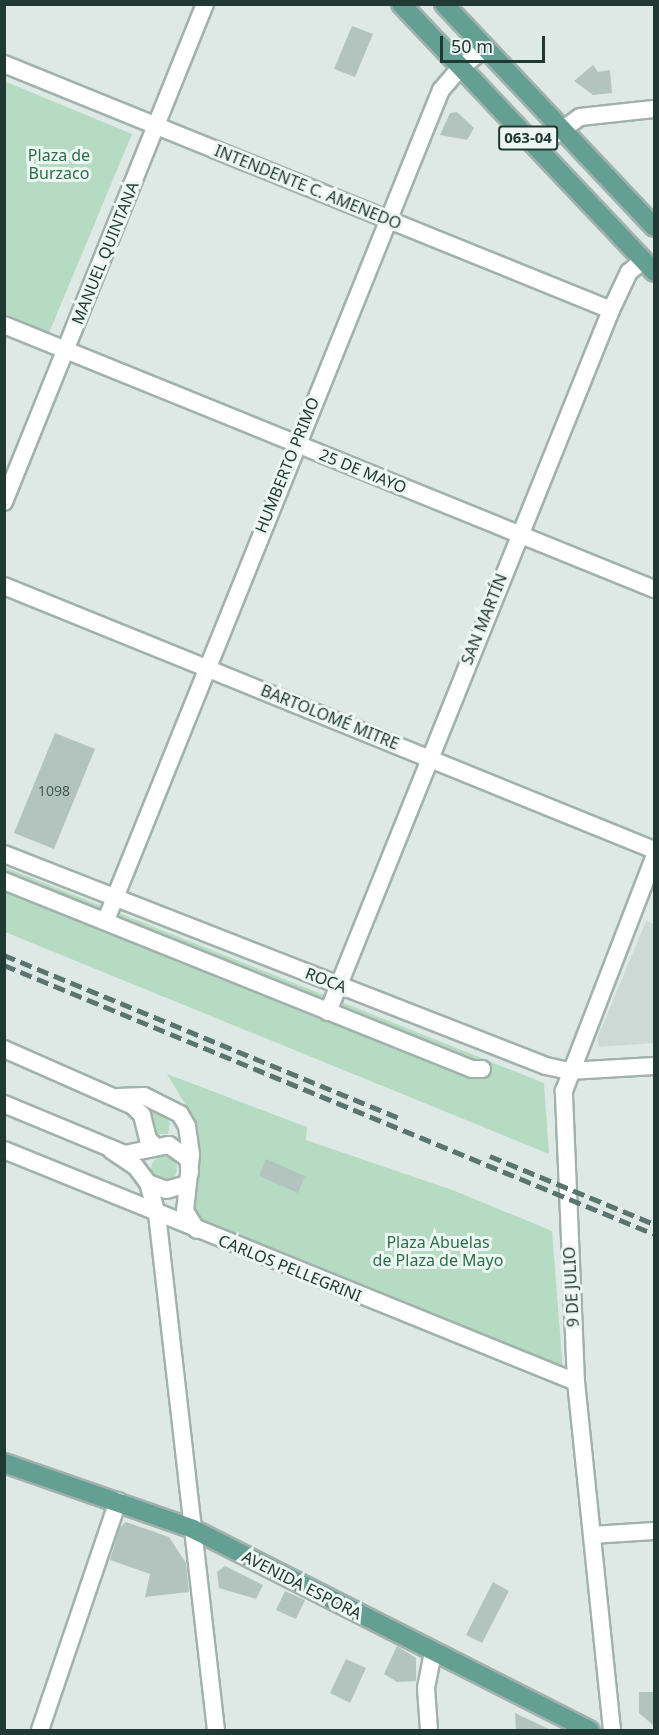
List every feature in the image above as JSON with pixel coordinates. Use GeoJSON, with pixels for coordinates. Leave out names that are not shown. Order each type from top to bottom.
{"type":"FeatureCollection","features":[{"type":"Feature","properties":{"kind":"main road","name":"063-04"},"geometry":{"type":"LineString","coordinates":[[401,4],[649,266]]}},
{"type":"Feature","properties":{"kind":"main road","name":"063-04"},"geometry":{"type":"LineString","coordinates":[[444,4],[654,227]]}},
{"type":"Feature","properties":{"kind":"main road","name":"AVENIDA ESPORA"},"geometry":{"type":"LineString","coordinates":[[4,1463],[193,1529],[590,1731]]}},
{"type":"Feature","properties":{"kind":"street","name":"MANUEL QUINTANA"},"geometry":{"type":"LineString","coordinates":[[4,502],[205,4]]}},
{"type":"Feature","properties":{"kind":"street","name":"HUMBERTO PRIMO"},"geometry":{"type":"LineString","coordinates":[[106,920],[113,897],[206,666],[441,90],[461,67],[485,49]]}},
{"type":"Feature","properties":{"kind":"street","name":"INTENDENTE C. AMENEDO"},"geometry":{"type":"LineString","coordinates":[[4,64],[611,310]]}},
{"type":"Feature","properties":{"kind":"street"},"geometry":{"type":"LineString","coordinates":[[537,148],[561,127],[592,114],[654,109]]}},
{"type":"Feature","properties":{"kind":"street","name":"SAN MARTÍN"},"geometry":{"type":"LineString","coordinates":[[328,1012],[428,758],[611,310],[629,272],[649,266]]}},
{"type":"Feature","properties":{"kind":"street","name":"25 DE MAYO"},"geometry":{"type":"LineString","coordinates":[[4,325],[654,589]]}},
{"type":"Feature","properties":{"kind":"street","name":"BARTOLOMÉ MITRE"},"geometry":{"type":"LineString","coordinates":[[4,586],[206,666],[654,850]]}},
{"type":"Feature","properties":{"kind":"street","name":"ROCA"},"geometry":{"type":"LineString","coordinates":[[4,854],[546,1066],[569,1071],[654,1066]]}},
{"type":"Feature","properties":{"kind":"street","name":"9 DE JULIO"},"geometry":{"type":"LineString","coordinates":[[612,1731],[576,1382],[564,1091],[569,1071],[654,858]]}},
{"type":"Feature","properties":{"kind":"street"},"geometry":{"type":"LineString","coordinates":[[4,882],[106,920],[472,1069],[482,1069]]}},
{"type":"Feature","properties":{"kind":"street"},"geometry":{"type":"LineString","coordinates":[[4,1049],[118,1097],[142,1115],[151,1139],[146,1155],[145,1179],[157,1214],[216,1731]]}},
{"type":"Feature","properties":{"kind":"street"},"geometry":{"type":"LineString","coordinates":[[118,1097],[144,1096],[180,1114],[190,1143],[185,1211],[197,1230]]}},
{"type":"Feature","properties":{"kind":"street"},"geometry":{"type":"LineString","coordinates":[[4,1104],[111,1150],[131,1153],[151,1139]]}},
{"type":"Feature","properties":{"kind":"street"},"geometry":{"type":"LineString","coordinates":[[151,1139],[180,1150],[188,1160],[189,1179]]}},
{"type":"Feature","properties":{"kind":"street","name":"CARLOS PELLEGRINI"},"geometry":{"type":"LineString","coordinates":[[4,1150],[157,1214],[576,1382]]}},
{"type":"Feature","properties":{"kind":"street"},"geometry":{"type":"LineString","coordinates":[[111,1150],[145,1179],[166,1190],[189,1179]]}},
{"type":"Feature","properties":{"kind":"street"},"geometry":{"type":"LineString","coordinates":[[40,1731],[118,1502]]}},
{"type":"Feature","properties":{"kind":"street"},"geometry":{"type":"LineString","coordinates":[[592,1535],[654,1531]]}},
{"type":"Feature","properties":{"kind":"street"},"geometry":{"type":"LineString","coordinates":[[429,1731],[426,1688],[433,1652]]}},
{"type":"Feature","properties":{"kind":"shaded area"},"geometry":{"type":"Polygon","coordinates":[[[646,921],[654,924],[654,1043],[599,1047],[597,1039],[646,921]]]}},
{"type":"Feature","properties":{"kind":"green space","name":"Plaza de Burzaco"},"geometry":{"type":"Polygon","coordinates":[[[4,81],[132,134],[49,333],[5,314],[4,81]]]}},
{"type":"Feature","properties":{"kind":"green space"},"geometry":{"type":"Polygon","coordinates":[[[4,867],[544,1083],[549,1154],[5,932],[4,867]]]}},
{"type":"Feature","properties":{"kind":"green space","name":"Plaza Abuelas de Plaza de Mayo"},"geometry":{"type":"Polygon","coordinates":[[[167,1074],[307,1127],[306,1140],[455,1191],[552,1231],[563,1371],[197,1220],[192,1210],[198,1139],[196,1122],[167,1074]]]}},
{"type":"Feature","properties":{"kind":"green space"},"geometry":{"type":"Polygon","coordinates":[[[146,1104],[159,1110],[170,1123],[168,1134],[157,1134],[146,1104]]]}},
{"type":"Feature","properties":{"kind":"green space"},"geometry":{"type":"Polygon","coordinates":[[[164,1156],[173,1160],[177,1169],[173,1178],[164,1182],[155,1178],[151,1169],[155,1160],[164,1156]]]}},
{"type":"Feature","properties":{"kind":"building"},"geometry":{"type":"Polygon","coordinates":[[[352,26],[373,34],[355,77],[334,69],[352,26]]]}},
{"type":"Feature","properties":{"kind":"building"},"geometry":{"type":"Polygon","coordinates":[[[593,65],[598,72],[610,70],[612,93],[593,95],[574,81],[593,65]]]}},
{"type":"Feature","properties":{"kind":"building"},"geometry":{"type":"Polygon","coordinates":[[[457,112],[474,128],[467,140],[440,135],[450,113],[457,112]]]}},
{"type":"Feature","properties":{"kind":"building"},"geometry":{"type":"Polygon","coordinates":[[[55,733],[95,749],[54,849],[14,833],[55,733]]]}},
{"type":"Feature","properties":{"kind":"building"},"geometry":{"type":"Polygon","coordinates":[[[266,1159],[305,1176],[298,1193],[259,1176],[266,1159]]]}},
{"type":"Feature","properties":{"kind":"building"},"geometry":{"type":"Polygon","coordinates":[[[126,1522],[169,1537],[186,1563],[189,1592],[145,1597],[150,1574],[110,1560],[120,1527],[126,1522]]]}},
{"type":"Feature","properties":{"kind":"building"},"geometry":{"type":"Polygon","coordinates":[[[225,1566],[263,1585],[256,1599],[219,1588],[217,1572],[225,1566]]]}},
{"type":"Feature","properties":{"kind":"building"},"geometry":{"type":"Polygon","coordinates":[[[493,1582],[509,1591],[482,1643],[466,1635],[493,1582]]]}},
{"type":"Feature","properties":{"kind":"building"},"geometry":{"type":"Polygon","coordinates":[[[285,1591],[305,1600],[296,1619],[276,1610],[285,1591]]]}},
{"type":"Feature","properties":{"kind":"building"},"geometry":{"type":"Polygon","coordinates":[[[397,1646],[416,1658],[416,1681],[397,1682],[384,1674],[397,1646]]]}},
{"type":"Feature","properties":{"kind":"building"},"geometry":{"type":"Polygon","coordinates":[[[346,1659],[366,1668],[350,1703],[330,1693],[346,1659]]]}},
{"type":"Feature","properties":{"kind":"building"},"geometry":{"type":"Polygon","coordinates":[[[639,1692],[654,1692],[654,1726],[639,1713],[639,1692]]]}},
{"type":"Feature","properties":{"kind":"building"},"geometry":{"type":"Polygon","coordinates":[[[515,1713],[553,1731],[516,1731],[515,1713]]]}},
{"type":"Feature","properties":{"kind":"railway"},"geometry":{"type":"LineString","coordinates":[[4,955],[398,1117]]}},
{"type":"Feature","properties":{"kind":"railway"},"geometry":{"type":"LineString","coordinates":[[4,965],[654,1234]]}},
{"type":"Feature","properties":{"kind":"railway"},"geometry":{"type":"LineString","coordinates":[[490,1156],[654,1224]]}}]}
